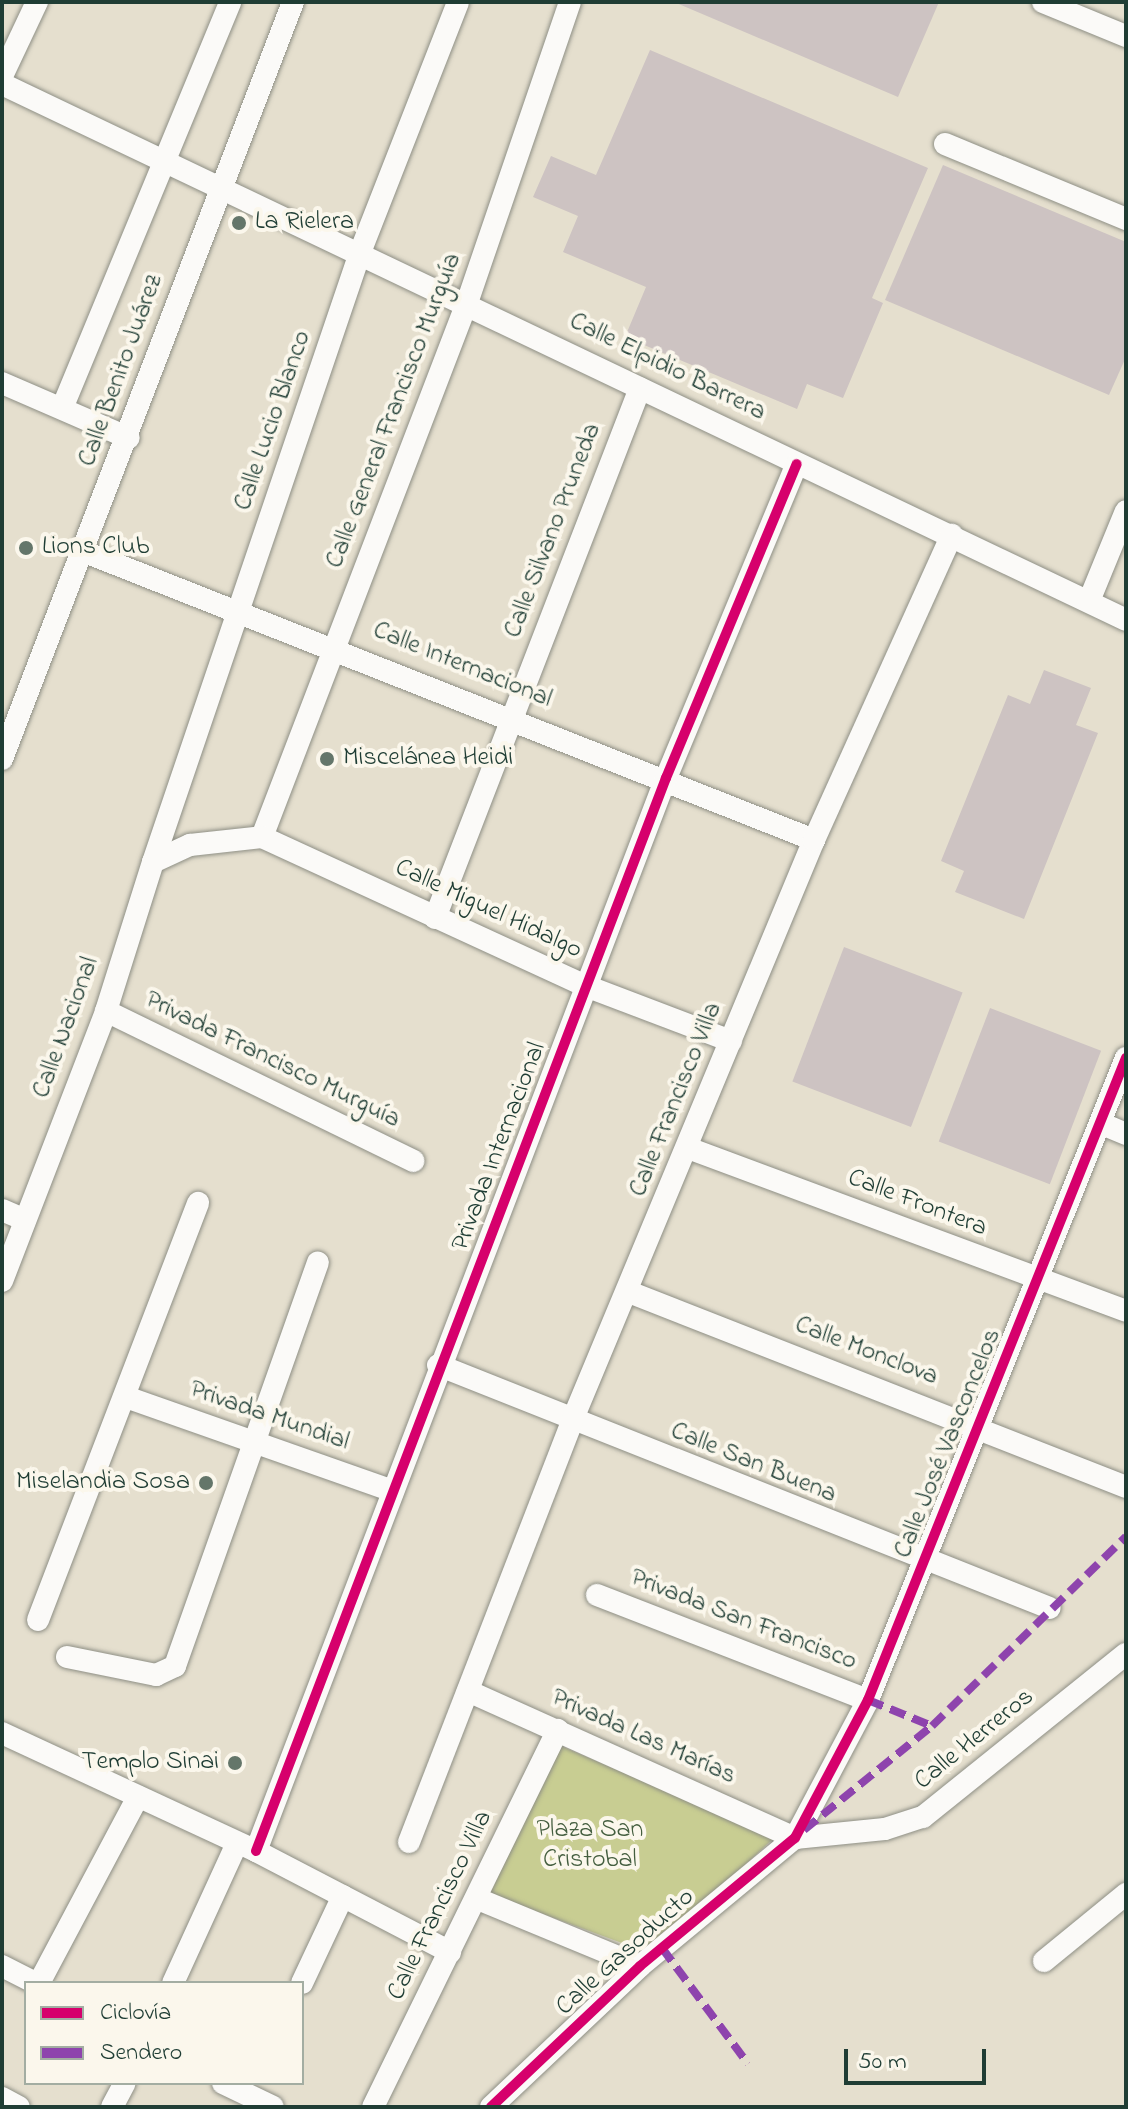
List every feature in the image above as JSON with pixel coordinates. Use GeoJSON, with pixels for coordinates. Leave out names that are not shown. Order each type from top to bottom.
{"type":"FeatureCollection","features":[{"type":"Feature","properties":{"kind":"street"},"geometry":{"type":"LineString","coordinates":[[2,76],[37,2]]}},
{"type":"Feature","properties":{"kind":"street","name":"Calle Benito Juárez"},"geometry":{"type":"LineString","coordinates":[[63,406],[162,156],[230,2]]}},
{"type":"Feature","properties":{"kind":"street","name":"Calle Benito Juárez"},"geometry":{"type":"LineString","coordinates":[[2,759],[6,736],[85,552],[219,187],[293,2]]}},
{"type":"Feature","properties":{"kind":"street","name":"Calle Lucio Blanco"},"geometry":{"type":"LineString","coordinates":[[153,862],[361,250],[458,2]]}},
{"type":"Feature","properties":{"kind":"street","name":"Calle General Francisco Murguía"},"geometry":{"type":"LineString","coordinates":[[262,837],[468,300],[570,2]]}},
{"type":"Feature","properties":{"kind":"street"},"geometry":{"type":"LineString","coordinates":[[1043,2],[1126,36]]}},
{"type":"Feature","properties":{"kind":"street"},"geometry":{"type":"LineString","coordinates":[[2,84],[162,156]]}},
{"type":"Feature","properties":{"kind":"street"},"geometry":{"type":"LineString","coordinates":[[945,144],[1126,219]]}},
{"type":"Feature","properties":{"kind":"street","name":"Calle Elpidio Barrera"},"geometry":{"type":"LineString","coordinates":[[162,156],[219,187],[468,300],[640,388],[1126,620]]}},
{"type":"Feature","properties":{"kind":"street"},"geometry":{"type":"LineString","coordinates":[[2,383],[63,406],[129,438]]}},
{"type":"Feature","properties":{"kind":"street","name":"Calle Silvano Pruneda"},"geometry":{"type":"LineString","coordinates":[[435,918],[640,388]]}},
{"type":"Feature","properties":{"kind":"street","name":"Privada Internacional"},"geometry":{"type":"LineString","coordinates":[[247,1847],[393,1491],[438,1365],[666,778],[797,464]]}},
{"type":"Feature","properties":{"kind":"street"},"geometry":{"type":"LineString","coordinates":[[1089,601],[1126,511]]}},
{"type":"Feature","properties":{"kind":"street","name":"Calle Francisco Villa"},"geometry":{"type":"LineString","coordinates":[[409,1842],[572,1421],[629,1292],[814,840],[952,535]]}},
{"type":"Feature","properties":{"kind":"street","name":"Calle Internacional"},"geometry":{"type":"LineString","coordinates":[[85,552],[336,646],[814,840]]}},
{"type":"Feature","properties":{"kind":"street","name":"Calle Miguel Hidalgo"},"geometry":{"type":"LineString","coordinates":[[153,862],[222,836],[262,837],[586,986],[731,1041]]}},
{"type":"Feature","properties":{"kind":"street","name":"Calle Nacional"},"geometry":{"type":"LineString","coordinates":[[2,1281],[106,1011],[153,862]]}},
{"type":"Feature","properties":{"kind":"street","name":"Privada Francisco Murguía"},"geometry":{"type":"LineString","coordinates":[[106,1011],[413,1161]]}},
{"type":"Feature","properties":{"kind":"street","name":"Calle José Vasconcelos"},"geometry":{"type":"LineString","coordinates":[[795,1838],[868,1700],[982,1426],[1126,1058]]}},
{"type":"Feature","properties":{"kind":"street"},"geometry":{"type":"LineString","coordinates":[[1100,1123],[1126,1134]]}},
{"type":"Feature","properties":{"kind":"street","name":"Calle Frontera"},"geometry":{"type":"LineString","coordinates":[[688,1148],[1126,1311]]}},
{"type":"Feature","properties":{"kind":"street"},"geometry":{"type":"LineString","coordinates":[[38,1620],[198,1203]]}},
{"type":"Feature","properties":{"kind":"street"},"geometry":{"type":"LineString","coordinates":[[2,1210],[25,1220]]}},
{"type":"Feature","properties":{"kind":"street"},"geometry":{"type":"LineString","coordinates":[[67,1657],[156,1675],[171,1671],[318,1263]]}},
{"type":"Feature","properties":{"kind":"street","name":"Calle Monclova"},"geometry":{"type":"LineString","coordinates":[[629,1292],[982,1426],[1126,1487]]}},
{"type":"Feature","properties":{"kind":"street","name":"Calle San Buena"},"geometry":{"type":"LineString","coordinates":[[438,1365],[924,1563],[1050,1608]]}},
{"type":"Feature","properties":{"kind":"street","name":"Privada Mundial"},"geometry":{"type":"LineString","coordinates":[[126,1397],[393,1491]]}},
{"type":"Feature","properties":{"kind":"street","name":"Privada San Francisco"},"geometry":{"type":"LineString","coordinates":[[597,1595],[868,1700]]}},
{"type":"Feature","properties":{"kind":"street","name":"Calle Herreros"},"geometry":{"type":"LineString","coordinates":[[795,1838],[885,1829],[923,1817],[1126,1654]]}},
{"type":"Feature","properties":{"kind":"street","name":"Privada Las Marías"},"geometry":{"type":"LineString","coordinates":[[468,1691],[795,1838]]}},
{"type":"Feature","properties":{"kind":"street","name":"Calle Francisco Villa"},"geometry":{"type":"LineString","coordinates":[[373,2107],[478,1899],[558,1730]]}},
{"type":"Feature","properties":{"kind":"street"},"geometry":{"type":"LineString","coordinates":[[2,1733],[247,1847],[450,1952]]}},
{"type":"Feature","properties":{"kind":"street"},"geometry":{"type":"LineString","coordinates":[[38,1981],[138,1797]]}},
{"type":"Feature","properties":{"kind":"street","name":"Calle Gasoducto"},"geometry":{"type":"LineString","coordinates":[[491,2107],[640,1966],[795,1838]]}},
{"type":"Feature","properties":{"kind":"street"},"geometry":{"type":"LineString","coordinates":[[174,1981],[247,1847]]}},
{"type":"Feature","properties":{"kind":"street"},"geometry":{"type":"LineString","coordinates":[[1044,1961],[1126,1894]]}},
{"type":"Feature","properties":{"kind":"street"},"geometry":{"type":"LineString","coordinates":[[303,1981],[343,1896]]}},
{"type":"Feature","properties":{"kind":"street"},"geometry":{"type":"LineString","coordinates":[[478,1899],[640,1966]]}},
{"type":"Feature","properties":{"kind":"street"},"geometry":{"type":"LineString","coordinates":[[2,1966],[33,1981]]}},
{"type":"Feature","properties":{"kind":"street"},"geometry":{"type":"LineString","coordinates":[[112,2107],[124,2085]]}},
{"type":"Feature","properties":{"kind":"street"},"geometry":{"type":"LineString","coordinates":[[231,2085],[252,2090],[273,2107]]}},
{"type":"Feature","properties":{"kind":"street"},"geometry":{"type":"LineString","coordinates":[[2,2098],[19,2107]]}},
{"type":"Feature","properties":{"kind":"green space","name":"Plaza San Cristobal"},"geometry":{"type":"Polygon","coordinates":[[[549,1741],[775,1837],[649,1953],[473,1888],[549,1741]]]}},
{"type":"Feature","properties":{"kind":"building"},"geometry":{"type":"Polygon","coordinates":[[[674,2],[939,2],[898,97],[674,2]]]}},
{"type":"Feature","properties":{"kind":"building"},"geometry":{"type":"Polygon","coordinates":[[[650,50],[928,168],[872,298],[883,303],[843,398],[807,384],[797,409],[625,337],[646,287],[563,252],[578,216],[533,197],[551,156],[596,175],[650,50]]]}},
{"type":"Feature","properties":{"kind":"building"},"geometry":{"type":"Polygon","coordinates":[[[943,165],[1126,242],[1126,357],[1109,395],[885,300],[943,165]]]}},
{"type":"Feature","properties":{"kind":"building"},"geometry":{"type":"Polygon","coordinates":[[[1044,670],[1091,688],[1076,725],[1098,733],[1024,919],[955,892],[964,871],[941,861],[1008,695],[1030,704],[1044,670]]]}},
{"type":"Feature","properties":{"kind":"building"},"geometry":{"type":"Polygon","coordinates":[[[844,947],[963,993],[911,1127],[792,1081],[844,947]]]}},
{"type":"Feature","properties":{"kind":"building"},"geometry":{"type":"Polygon","coordinates":[[[990,1008],[1101,1051],[1050,1184],[939,1142],[990,1008]]]}},
{"type":"Feature","properties":{"kind":"marked path"},"geometry":{"type":"LineString","coordinates":[[804,1830],[932,1726],[1126,1537]]}},
{"type":"Feature","properties":{"kind":"marked path"},"geometry":{"type":"LineString","coordinates":[[868,1700],[932,1726]]}},
{"type":"Feature","properties":{"kind":"marked path"},"geometry":{"type":"LineString","coordinates":[[662,1948],[748,2064]]}},
{"type":"Feature","properties":{"kind":"cycle path"},"geometry":{"type":"LineString","coordinates":[[256,1851],[666,778],[797,464]]}},
{"type":"Feature","properties":{"kind":"cycle path"},"geometry":{"type":"LineString","coordinates":[[491,2107],[640,1966],[795,1838],[868,1700],[1126,1058]]}},
{"type":"Feature","properties":{"kind":"place","name":"La Rielera"},"geometry":{"type":"Point","coordinates":[239,223]}},
{"type":"Feature","properties":{"kind":"place","name":"Lions Club"},"geometry":{"type":"Point","coordinates":[26,548]}},
{"type":"Feature","properties":{"kind":"place","name":"Miscelánea Heidi"},"geometry":{"type":"Point","coordinates":[327,759]}},
{"type":"Feature","properties":{"kind":"place","name":"Miselandia Sosa"},"geometry":{"type":"Point","coordinates":[206,1483]}},
{"type":"Feature","properties":{"kind":"place","name":"Templo Sinai"},"geometry":{"type":"Point","coordinates":[235,1763]}}]}
